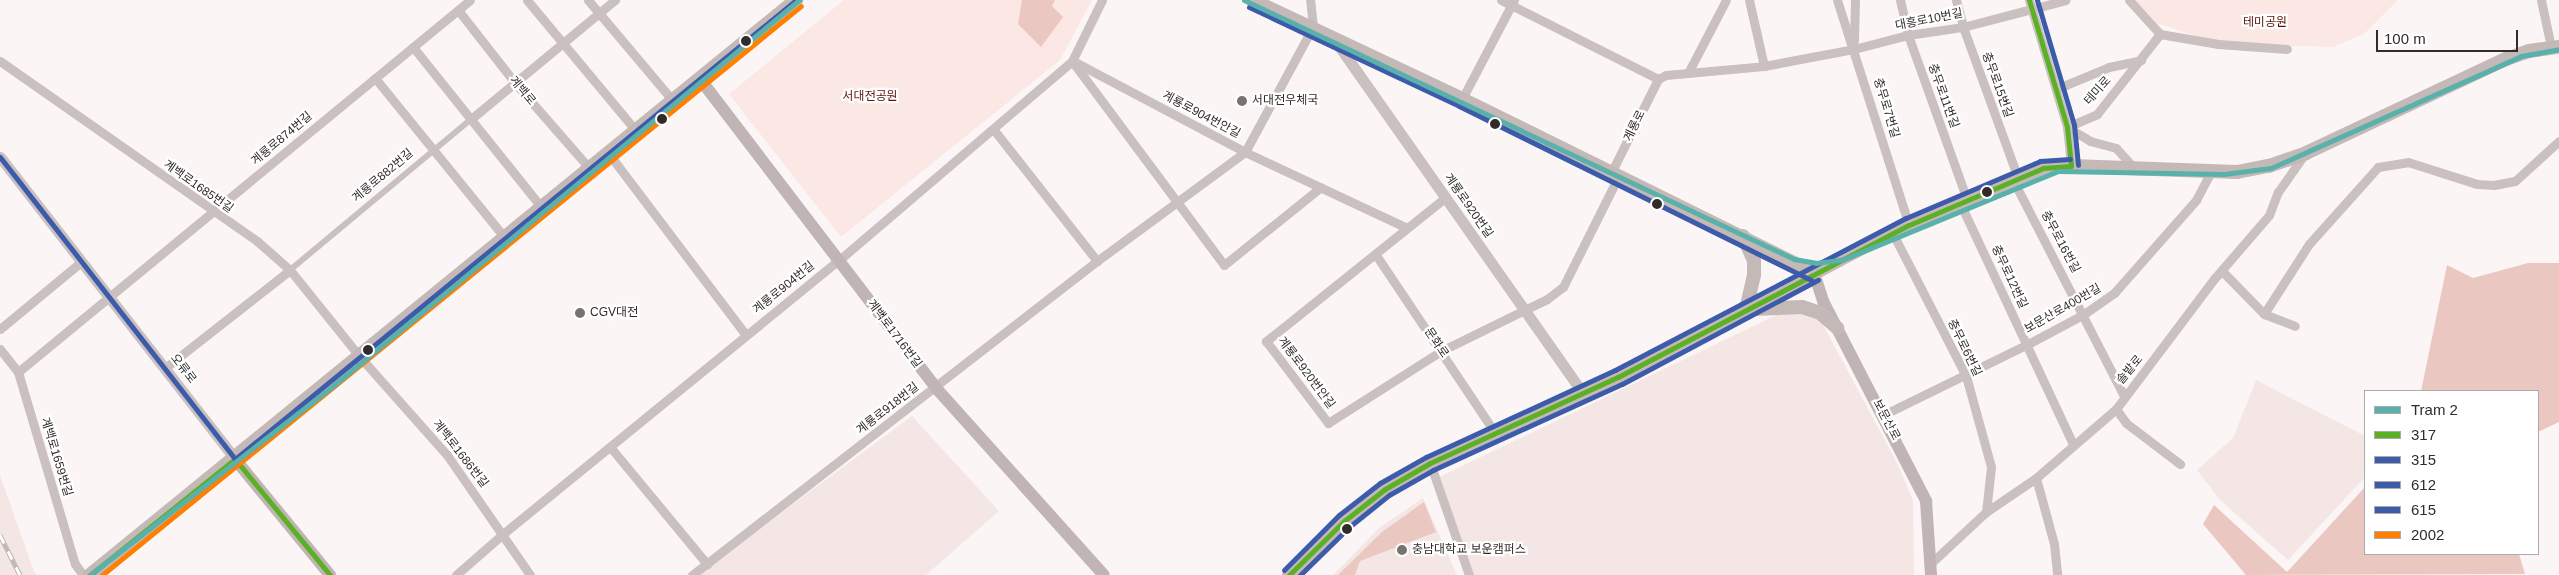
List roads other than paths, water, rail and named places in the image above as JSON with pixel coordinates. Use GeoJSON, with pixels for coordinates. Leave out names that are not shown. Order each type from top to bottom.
{"type":"FeatureCollection","features":[{"type":"Feature","properties":{"kind":"main road"},"geometry":{"type":"LineString","coordinates":[[90,575],[236,459],[796,0]]}},
{"type":"Feature","properties":{"kind":"main road"},"geometry":{"type":"LineString","coordinates":[[1252,0],[1313,27],[1462,99],[1814,273]]}},
{"type":"Feature","properties":{"kind":"main road"},"geometry":{"type":"LineString","coordinates":[[1290,575],[1344,521],[1385,489],[1430,463],[1581,391],[1618,377],[1892,232],[2015,179],[2043,168],[2071,166],[2237,172],[2269,166],[2306,153],[2506,59],[2555,47]]}},
{"type":"Feature","properties":{"kind":"main road","name":"계백로1716번길"},"geometry":{"type":"LineString","coordinates":[[700,79],[936,388],[1104,575]]}},
{"type":"Feature","properties":{"kind":"main road"},"geometry":{"type":"LineString","coordinates":[[1742,236],[1754,261],[1753,283],[1746,310]]}},
{"type":"Feature","properties":{"kind":"main road","name":"보문산로"},"geometry":{"type":"LineString","coordinates":[[1814,273],[1837,328],[1926,501],[1931,572]]}},
{"type":"Feature","properties":{"kind":"main road"},"geometry":{"type":"LineString","coordinates":[[1746,310],[1802,307],[1820,313],[1837,328]]}},
{"type":"Feature","properties":{"kind":"main road"},"geometry":{"type":"LineString","coordinates":[[236,459],[330,575]]}},
{"type":"Feature","properties":{"kind":"street","name":"계룡로874번길"},"geometry":{"type":"LineString","coordinates":[[108,296],[212,213],[470,0]]}},
{"type":"Feature","properties":{"kind":"street"},"geometry":{"type":"LineString","coordinates":[[527,0],[636,131]]}},
{"type":"Feature","properties":{"kind":"street"},"geometry":{"type":"LineString","coordinates":[[588,0],[674,101]]}},
{"type":"Feature","properties":{"kind":"street","name":"계룡로882번길"},"geometry":{"type":"LineString","coordinates":[[165,368],[290,270],[615,0]]}},
{"type":"Feature","properties":{"kind":"street","name":"계룡로904번길"},"geometry":{"type":"LineString","coordinates":[[456,575],[504,532],[611,448],[746,334],[838,261],[994,130],[1072,61],[1102,0]]}},
{"type":"Feature","properties":{"kind":"street"},"geometry":{"type":"LineString","coordinates":[[1310,0],[1313,27]]}},
{"type":"Feature","properties":{"kind":"street"},"geometry":{"type":"LineString","coordinates":[[1501,0],[1513,3],[1658,79]]}},
{"type":"Feature","properties":{"kind":"street"},"geometry":{"type":"LineString","coordinates":[[1688,73],[1726,0]]}},
{"type":"Feature","properties":{"kind":"street"},"geometry":{"type":"LineString","coordinates":[[1749,0],[1764,66]]}},
{"type":"Feature","properties":{"kind":"street","name":"충무로7번길"},"geometry":{"type":"LineString","coordinates":[[1838,0],[1909,224]]}},
{"type":"Feature","properties":{"kind":"street"},"geometry":{"type":"LineString","coordinates":[[1854,49],[1855,0]]}},
{"type":"Feature","properties":{"kind":"street","name":"충무로11번길"},"geometry":{"type":"LineString","coordinates":[[1900,0],[1908,35],[1963,202]]}},
{"type":"Feature","properties":{"kind":"street","name":"충무로15번길"},"geometry":{"type":"LineString","coordinates":[[1956,0],[1963,27],[2015,179]]}},
{"type":"Feature","properties":{"kind":"street","name":"대흥로10번길"},"geometry":{"type":"LineString","coordinates":[[1658,79],[1688,73],[1764,66],[1854,49],[1908,35],[1963,27],[2030,5],[2066,0]]}},
{"type":"Feature","properties":{"kind":"street"},"geometry":{"type":"LineString","coordinates":[[2129,0],[2160,34],[2287,49]]}},
{"type":"Feature","properties":{"kind":"street"},"geometry":{"type":"LineString","coordinates":[[2541,0],[2555,47]]}},
{"type":"Feature","properties":{"kind":"street"},"geometry":{"type":"LineString","coordinates":[[1462,99],[1513,3]]}},
{"type":"Feature","properties":{"kind":"street"},"geometry":{"type":"LineString","coordinates":[[2030,5],[2067,127],[2071,166]]}},
{"type":"Feature","properties":{"kind":"street","name":"계백로"},"geometry":{"type":"LineString","coordinates":[[458,10],[515,83],[590,169]]}},
{"type":"Feature","properties":{"kind":"street","name":"계룡로918번길"},"geometry":{"type":"LineString","coordinates":[[692,575],[936,388],[1097,261],[1177,204],[1245,152],[1313,27]]}},
{"type":"Feature","properties":{"kind":"street","name":"테미로"},"geometry":{"type":"LineString","coordinates":[[2067,127],[2097,114],[2160,34]]}},
{"type":"Feature","properties":{"kind":"street","name":"계룡로920번길"},"geometry":{"type":"LineString","coordinates":[[1332,37],[1581,391]]}},
{"type":"Feature","properties":{"kind":"street"},"geometry":{"type":"LineString","coordinates":[[413,47],[542,208]]}},
{"type":"Feature","properties":{"kind":"street","name":"테미로"},"geometry":{"type":"LineString","coordinates":[[2056,88],[2109,67],[2141,60]]}},
{"type":"Feature","properties":{"kind":"street","name":"계백로1685번길"},"geometry":{"type":"LineString","coordinates":[[0,61],[212,213],[257,241],[290,270],[360,357]]}},
{"type":"Feature","properties":{"kind":"street"},"geometry":{"type":"LineString","coordinates":[[1072,61],[1224,265],[1320,187]]}},
{"type":"Feature","properties":{"kind":"street","name":"계룡로904번안길"},"geometry":{"type":"LineString","coordinates":[[1072,61],[1245,152],[1405,227]]}},
{"type":"Feature","properties":{"kind":"street"},"geometry":{"type":"LineString","coordinates":[[375,78],[505,238]]}},
{"type":"Feature","properties":{"kind":"street","name":"계룡로"},"geometry":{"type":"LineString","coordinates":[[1525,309],[1563,286],[1658,79]]}},
{"type":"Feature","properties":{"kind":"street"},"geometry":{"type":"LineString","coordinates":[[2067,127],[2090,141],[2116,148],[2133,167]]}},
{"type":"Feature","properties":{"kind":"street"},"geometry":{"type":"LineString","coordinates":[[994,130],[1097,261]]}},
{"type":"Feature","properties":{"kind":"street"},"geometry":{"type":"LineString","coordinates":[[2264,314],[2309,244],[2378,167],[2408,162],[2477,184],[2494,185],[2515,181],[2559,141]]}},
{"type":"Feature","properties":{"kind":"street","name":"솔밭로"},"geometry":{"type":"LineString","coordinates":[[1931,572],[1986,512],[2036,478],[2073,444],[2116,409],[2124,396],[2269,215],[2278,192],[2306,153]]}},
{"type":"Feature","properties":{"kind":"street"},"geometry":{"type":"LineString","coordinates":[[609,154],[746,334]]}},
{"type":"Feature","properties":{"kind":"street","name":"오류로"},"geometry":{"type":"LineString","coordinates":[[0,158],[236,459]]}},
{"type":"Feature","properties":{"kind":"street","name":"보문산로400번길"},"geometry":{"type":"LineString","coordinates":[[1883,415],[1966,376],[2084,314],[2115,292],[2196,200],[2212,170]]}},
{"type":"Feature","properties":{"kind":"street","name":"충무로16번길"},"geometry":{"type":"LineString","coordinates":[[2015,179],[2124,396]]}},
{"type":"Feature","properties":{"kind":"street","name":"계룡로920번안길"},"geometry":{"type":"LineString","coordinates":[[1446,197],[1405,227],[1376,255],[1266,341],[1328,423],[1441,351],[1525,309]]}},
{"type":"Feature","properties":{"kind":"street","name":"충무로12번길"},"geometry":{"type":"LineString","coordinates":[[1963,202],[2073,444]]}},
{"type":"Feature","properties":{"kind":"street","name":"충무로6번길"},"geometry":{"type":"LineString","coordinates":[[1892,232],[1966,376],[1991,467],[1986,512]]}},
{"type":"Feature","properties":{"kind":"street","name":"문화로"},"geometry":{"type":"LineString","coordinates":[[1376,255],[1494,431]]}},
{"type":"Feature","properties":{"kind":"street"},"geometry":{"type":"LineString","coordinates":[[0,329],[81,262]]}},
{"type":"Feature","properties":{"kind":"street"},"geometry":{"type":"LineString","coordinates":[[2223,272],[2264,314],[2295,326]]}},
{"type":"Feature","properties":{"kind":"street"},"geometry":{"type":"LineString","coordinates":[[18,372],[108,296]]}},
{"type":"Feature","properties":{"kind":"street","name":"계백로1659번길"},"geometry":{"type":"LineString","coordinates":[[0,349],[18,372],[75,564],[83,575]]}},
{"type":"Feature","properties":{"kind":"street","name":"계백로1686번길"},"geometry":{"type":"LineString","coordinates":[[360,357],[447,454],[504,532],[530,575]]}},
{"type":"Feature","properties":{"kind":"street"},"geometry":{"type":"LineString","coordinates":[[2116,409],[2126,423],[2180,464]]}},
{"type":"Feature","properties":{"kind":"street"},"geometry":{"type":"LineString","coordinates":[[611,448],[707,564]]}},
{"type":"Feature","properties":{"kind":"street"},"geometry":{"type":"LineString","coordinates":[[1430,463],[1469,575]]}},
{"type":"Feature","properties":{"kind":"street"},"geometry":{"type":"LineString","coordinates":[[2036,478],[2054,544],[2057,575]]}},
{"type":"Feature","properties":{"kind":"railway"},"geometry":{"type":"LineString","coordinates":[[0,535],[20,575]]}},
{"type":"Feature","properties":{"kind":"tram line","name":"2"},"geometry":{"type":"LineString","coordinates":[[90,575],[334,385],[799,0]]}},
{"type":"Feature","properties":{"kind":"tram line","name":"2"},"geometry":{"type":"LineString","coordinates":[[1244,0],[1794,259],[1816,263],[1842,260],[2058,171],[2224,174],[2271,168],[2521,56],[2559,49]]}},
{"type":"Feature","properties":{"kind":"place","name":"서대전우체국"},"geometry":{"type":"Point","coordinates":[1242,101]}},
{"type":"Feature","properties":{"kind":"place","name":"CGV대전"},"geometry":{"type":"Point","coordinates":[580,313]}},
{"type":"Feature","properties":{"kind":"place","name":"충남대학교 보운캠퍼스"},"geometry":{"type":"Point","coordinates":[1402,550]}},
{"type":"Feature","properties":{"kind":"park label","name":"테미공원"},"geometry":{"type":"Point","coordinates":[2265,23]}},
{"type":"Feature","properties":{"kind":"park label","name":"서대전공원"},"geometry":{"type":"Point","coordinates":[870,97]}}]}
